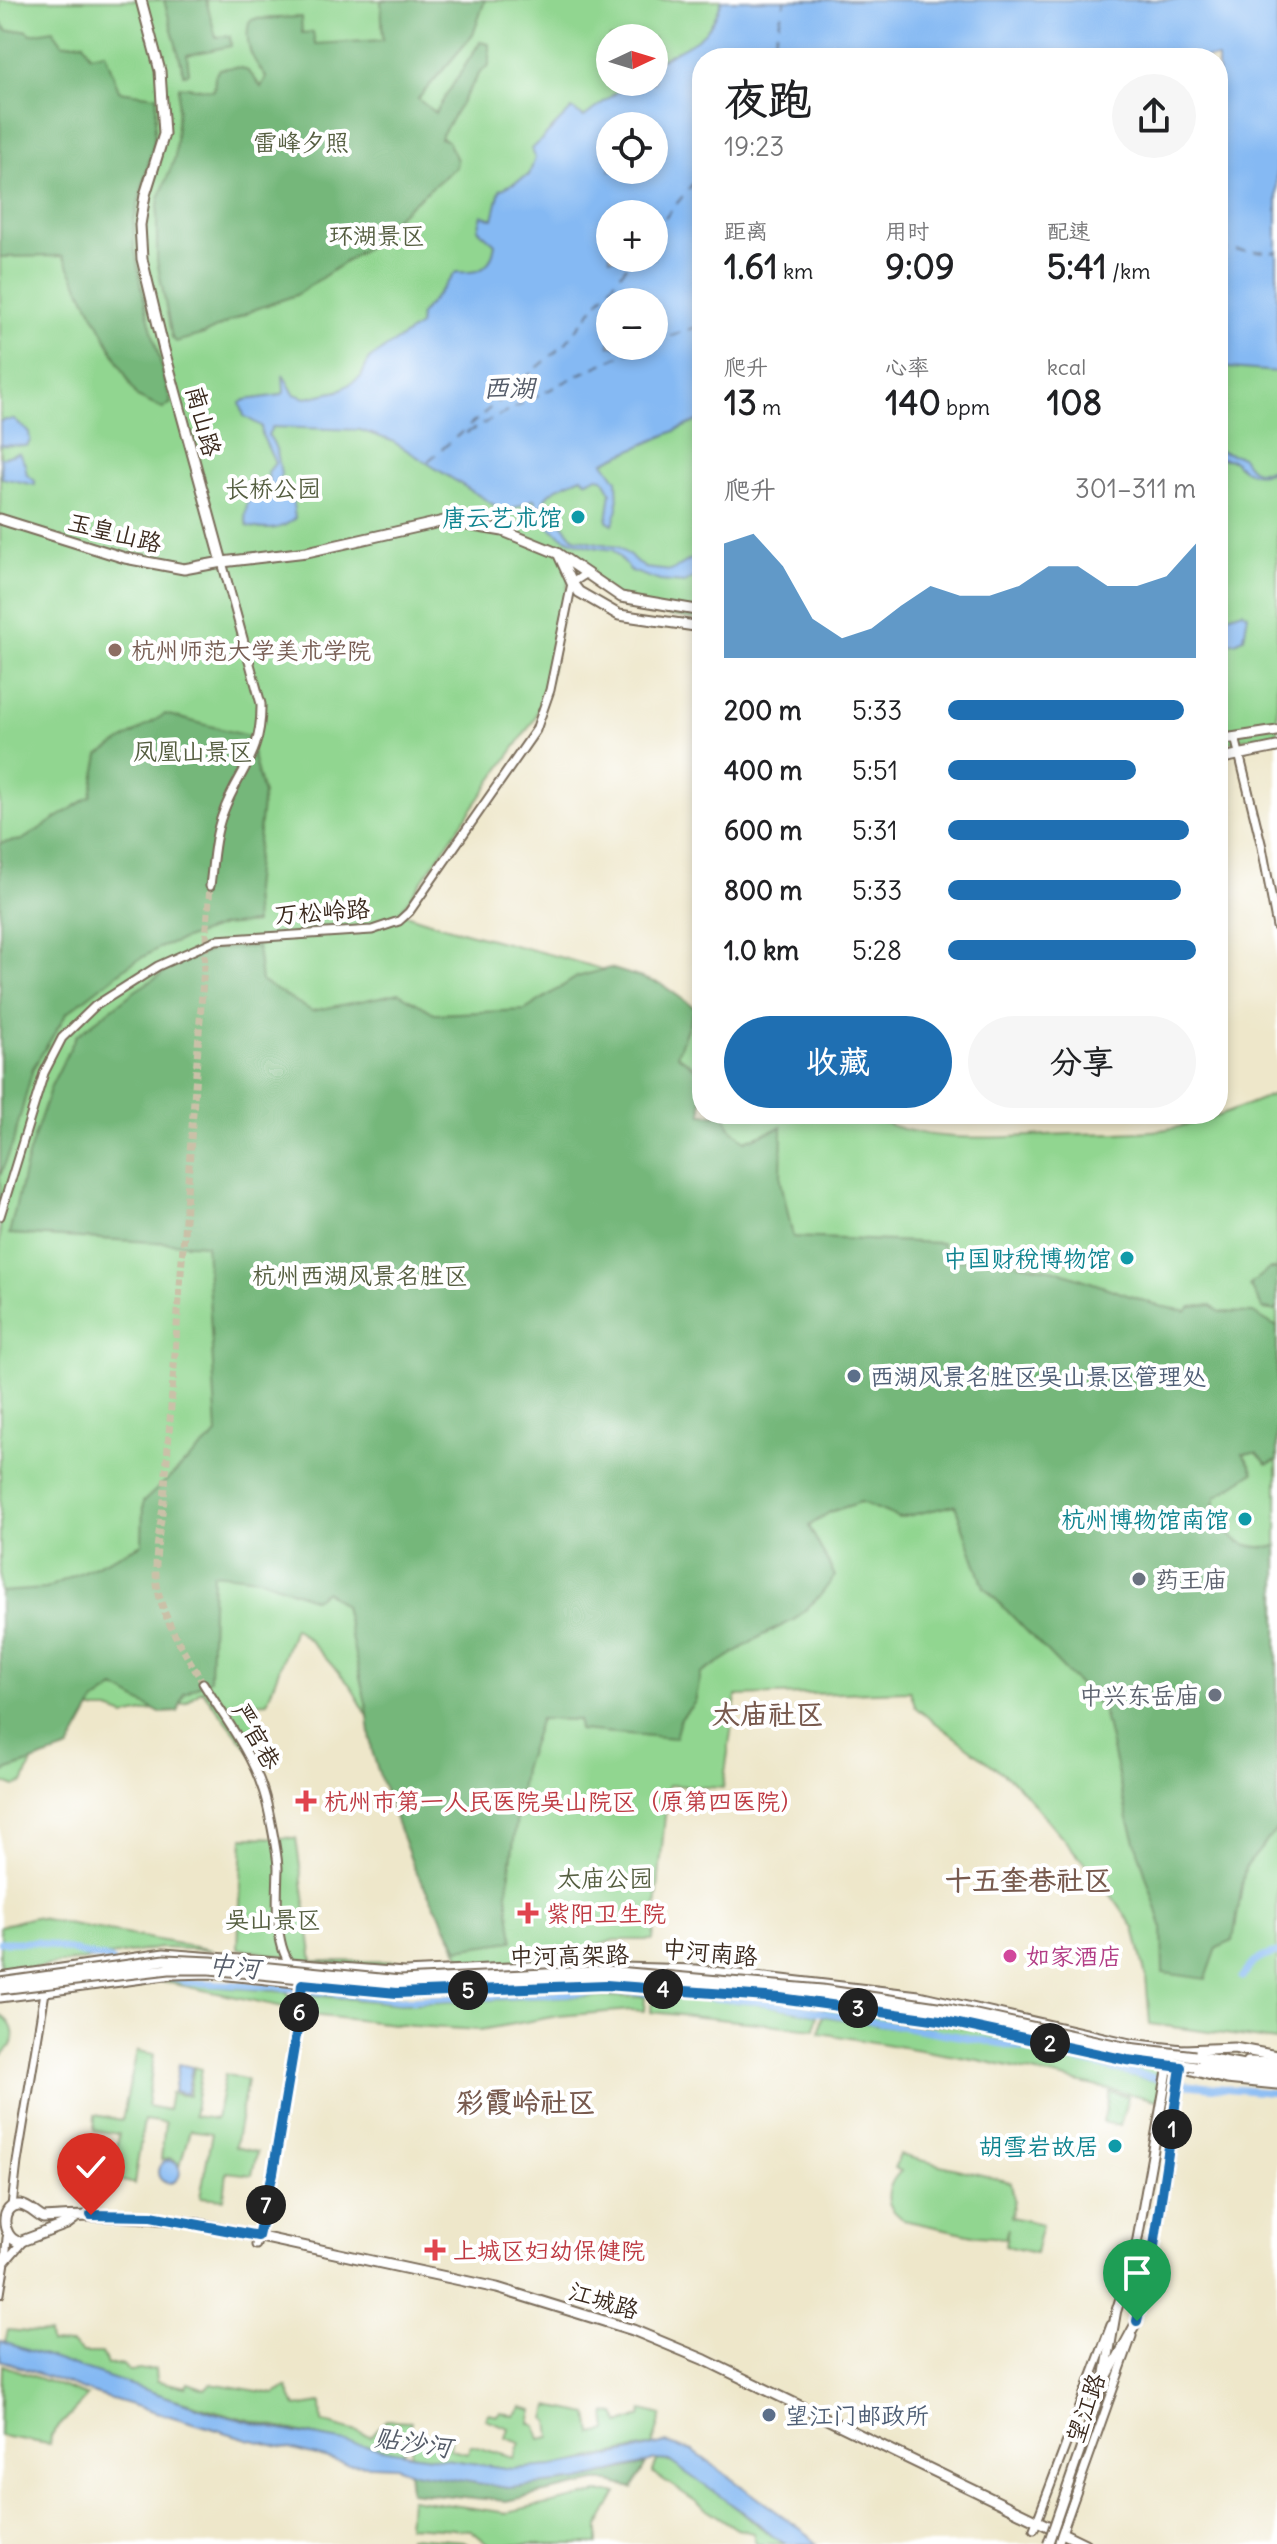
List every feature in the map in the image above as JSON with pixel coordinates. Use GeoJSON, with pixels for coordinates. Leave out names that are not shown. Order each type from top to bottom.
{"type":"FeatureCollection","features":[{"type":"Feature","properties":{"kind":"main road","name":"南山路"},"geometry":{"type":"LineString","coordinates":[[141,0],[160,71],[164,134],[145,195],[140,225],[142,259],[222,562]]}},
{"type":"Feature","properties":{"kind":"main road","name":"玉皇山路"},"geometry":{"type":"LineString","coordinates":[[0,519],[125,558],[184,569],[222,562]]}},
{"type":"Feature","properties":{"kind":"main road"},"geometry":{"type":"LineString","coordinates":[[222,562],[307,552],[444,521],[503,531],[557,553],[621,597],[692,609]]}},
{"type":"Feature","properties":{"kind":"main road"},"geometry":{"type":"LineString","coordinates":[[557,553],[579,592],[619,615],[692,626]]}},
{"type":"Feature","properties":{"kind":"main road"},"geometry":{"type":"LineString","coordinates":[[1228,738],[1277,731]]}},
{"type":"Feature","properties":{"kind":"main road"},"geometry":{"type":"LineString","coordinates":[[1228,757],[1277,747]]}},
{"type":"Feature","properties":{"kind":"main road","name":"中河南路"},"geometry":{"type":"LineString","coordinates":[[0,1980],[164,1954],[404,1973],[545,1966],[727,1972],[919,1996],[1130,2044],[1184,2050]]}},
{"type":"Feature","properties":{"kind":"main road","name":"中河高架路"},"geometry":{"type":"LineString","coordinates":[[0,1980],[165,1960],[400,1981],[606,1971],[822,1990],[944,2008],[1128,2048],[1255,2067],[1277,2065]]}},
{"type":"Feature","properties":{"kind":"main road","name":"中河高架路"},"geometry":{"type":"LineString","coordinates":[[0,1989],[182,1969],[210,1969],[401,1988],[607,1979],[670,1983],[823,1998],[928,2013],[1126,2055],[1277,2079]]}},
{"type":"Feature","properties":{"kind":"main road","name":"中河南路"},"geometry":{"type":"LineString","coordinates":[[0,1997],[45,1995],[172,1974],[210,1973],[301,1988],[397,1993],[606,1985],[793,2000],[940,2020],[1127,2060],[1180,2077]]}},
{"type":"Feature","properties":{"kind":"main road","name":"望江路"},"geometry":{"type":"LineString","coordinates":[[1116,2312],[1135,2253],[1172,2048]]}},
{"type":"Feature","properties":{"kind":"main road"},"geometry":{"type":"LineString","coordinates":[[1184,2050],[1234,2048],[1277,2056]]}},
{"type":"Feature","properties":{"kind":"main road"},"geometry":{"type":"LineString","coordinates":[[1184,2050],[1277,2065]]}},
{"type":"Feature","properties":{"kind":"main road","name":"望江路"},"geometry":{"type":"LineString","coordinates":[[1137,2321],[1154,2246],[1184,2050]]}},
{"type":"Feature","properties":{"kind":"main road"},"geometry":{"type":"LineString","coordinates":[[1180,2077],[1277,2079]]}},
{"type":"Feature","properties":{"kind":"main road"},"geometry":{"type":"LineString","coordinates":[[1180,2077],[1277,2079]]}},
{"type":"Feature","properties":{"kind":"main road"},"geometry":{"type":"LineString","coordinates":[[12,2206],[0,2220],[3,2235],[12,2241],[27,2240],[37,2229],[34,2213]]}},
{"type":"Feature","properties":{"kind":"main road","name":"江城路"},"geometry":{"type":"LineString","coordinates":[[12,2206],[25,2206],[43,2218],[151,2216],[257,2241],[497,2288],[648,2335],[719,2366],[1061,2538],[1085,2544]]}},
{"type":"Feature","properties":{"kind":"main road","name":"江城路"},"geometry":{"type":"LineString","coordinates":[[27,2240],[75,2218]]}},
{"type":"Feature","properties":{"kind":"main road"},"geometry":{"type":"LineString","coordinates":[[1048,2544],[1103,2384],[1116,2312]]}},
{"type":"Feature","properties":{"kind":"main road"},"geometry":{"type":"LineString","coordinates":[[1103,2384],[1137,2321]]}},
{"type":"Feature","properties":{"kind":"street"},"geometry":{"type":"LineString","coordinates":[[210,886],[221,816],[255,751],[261,726],[261,704],[256,681],[222,562]]}},
{"type":"Feature","properties":{"kind":"street"},"geometry":{"type":"LineString","coordinates":[[572,583],[587,573]]}},
{"type":"Feature","properties":{"kind":"street","name":"万松岭路"},"geometry":{"type":"LineString","coordinates":[[0,1216],[44,1073],[62,1038],[95,1006],[158,966],[216,940],[372,930],[399,921],[409,912],[536,730],[550,690],[572,583]]}},
{"type":"Feature","properties":{"kind":"street"},"geometry":{"type":"LineString","coordinates":[[1235,737],[1262,847],[1277,927]]}},
{"type":"Feature","properties":{"kind":"street","name":"严官巷"},"geometry":{"type":"LineString","coordinates":[[203,1683],[243,1747],[263,1790],[277,1861],[275,1883],[283,1954],[292,1966]]}},
{"type":"Feature","properties":{"kind":"street"},"geometry":{"type":"LineString","coordinates":[[257,2241],[273,2173],[301,1988],[299,1974],[292,1966]]}},
{"type":"Feature","properties":{"kind":"street"},"geometry":{"type":"LineString","coordinates":[[12,2206],[45,1995]]}},
{"type":"Feature","properties":{"kind":"street"},"geometry":{"type":"LineString","coordinates":[[0,2294],[5,2262],[3,2235]]}},
{"type":"Feature","properties":{"kind":"street"},"geometry":{"type":"LineString","coordinates":[[5,2262],[27,2240]]}},
{"type":"Feature","properties":{"kind":"street","name":"望江路"},"geometry":{"type":"LineString","coordinates":[[1036,2525],[1116,2312]]}},
{"type":"Feature","properties":{"kind":"street","name":"望江路"},"geometry":{"type":"LineString","coordinates":[[1061,2538],[1137,2321]]}},
{"type":"Feature","properties":{"kind":"green space","name":"杭州西湖风景名胜区"},"geometry":{"type":"Polygon","coordinates":[[[0,0],[1277,0],[1277,733],[1228,742],[1228,48],[692,48],[692,619],[625,608],[572,564],[549,680],[534,720],[400,912],[592,966],[692,1007],[692,1124],[887,1124],[914,1132],[966,1138],[1122,1133],[1189,1124],[1228,1124],[1228,1112],[1277,1093],[1277,2041],[1150,2024],[1146,1977],[1134,1928],[1109,1892],[1017,1784],[916,1708],[910,1691],[736,1696],[723,1788],[668,1785],[653,1940],[615,1940],[545,1962],[404,1973],[306,1961],[238,1948],[243,1837],[296,1838],[313,1961],[462,1960],[421,1873],[389,1753],[350,1685],[294,1628],[267,1702],[256,1703],[259,1747],[252,1754],[202,1690],[186,1703],[125,1716],[109,1710],[87,1710],[34,1758],[23,1783],[15,1787],[0,1781],[0,0]]]}},
{"type":"Feature","properties":{"kind":"green space"},"geometry":{"type":"Polygon","coordinates":[[[164,0],[206,0],[216,37],[230,36],[231,46],[187,55],[189,73],[184,74],[164,0]]]}},
{"type":"Feature","properties":{"kind":"green space","name":"雷峰夕照"},"geometry":{"type":"Polygon","coordinates":[[[381,0],[485,0],[473,35],[418,99],[435,113],[480,42],[489,44],[489,65],[479,74],[440,138],[448,141],[457,160],[456,167],[394,219],[379,239],[296,295],[256,309],[204,334],[176,342],[172,338],[157,261],[157,216],[159,199],[175,157],[179,86],[214,90],[219,69],[240,67],[261,87],[266,77],[248,45],[249,22],[254,19],[301,17],[302,33],[313,32],[315,44],[383,40],[381,0]]]}},
{"type":"Feature","properties":{"kind":"green space"},"geometry":{"type":"Polygon","coordinates":[[[0,20],[7,31],[26,30],[31,34],[53,30],[63,44],[84,42],[90,55],[105,52],[119,91],[157,96],[154,142],[134,221],[134,245],[145,304],[171,403],[163,409],[137,397],[63,256],[0,257],[0,20]]]}},
{"type":"Feature","properties":{"kind":"green space","name":"凤凰山景区"},"geometry":{"type":"Polygon","coordinates":[[[165,714],[248,736],[263,794],[253,890],[255,923],[222,926],[159,948],[129,965],[67,1013],[33,1068],[13,1143],[0,1176],[0,843],[22,840],[91,796],[99,755],[165,714]]]}},
{"type":"Feature","properties":{"kind":"green space"},"geometry":{"type":"Polygon","coordinates":[[[257,946],[261,981],[312,1011],[399,993],[436,1014],[525,1010],[577,977],[610,968],[661,984],[692,1006],[692,1016],[677,1055],[692,1066],[692,1124],[728,1124],[745,1141],[782,1127],[781,1181],[793,1237],[942,1243],[945,1260],[992,1259],[1056,1270],[1159,1306],[1186,1311],[1191,1307],[1211,1305],[1220,1312],[1253,1313],[1277,1327],[1277,1460],[1267,1464],[1257,1453],[1243,1453],[1254,1472],[1216,1497],[1212,1517],[1240,1542],[1256,1547],[1277,1546],[1277,1829],[1245,1868],[1233,1941],[1217,1948],[1206,1979],[1163,1973],[1162,1926],[1128,1819],[1103,1710],[984,1587],[955,1505],[899,1518],[861,1502],[830,1512],[809,1526],[835,1576],[819,1597],[794,1620],[763,1635],[701,1674],[695,1702],[680,1720],[675,1738],[579,1730],[578,1720],[540,1719],[523,1769],[507,1894],[513,1941],[459,1949],[414,1868],[372,1751],[367,1708],[344,1606],[326,1591],[314,1599],[259,1578],[213,1573],[210,1679],[184,1694],[178,1712],[160,1713],[115,1688],[95,1702],[69,1749],[0,1773],[0,1592],[45,1589],[142,1544],[143,1502],[217,1434],[206,1245],[9,1234],[28,1156],[51,1086],[76,1036],[135,991],[176,965],[215,949],[257,946]]]}},
{"type":"Feature","properties":{"kind":"green space"},"geometry":{"type":"Polygon","coordinates":[[[1269,1269],[1277,1269],[1277,1311],[1263,1309],[1250,1285],[1269,1269]]]}},
{"type":"Feature","properties":{"kind":"green space"},"geometry":{"type":"Polygon","coordinates":[[[33,1917],[212,1950],[161,1948],[0,1973],[0,1926],[33,1917]]]}},
{"type":"Feature","properties":{"kind":"green space"},"geometry":{"type":"Polygon","coordinates":[[[160,1981],[204,1986],[288,1992],[293,2009],[160,1981]]]}},
{"type":"Feature","properties":{"kind":"green space"},"geometry":{"type":"Polygon","coordinates":[[[311,1995],[401,2004],[576,1996],[645,1997],[644,2011],[558,2016],[480,2030],[311,2015],[311,1995]]]}},
{"type":"Feature","properties":{"kind":"green space"},"geometry":{"type":"Polygon","coordinates":[[[652,1995],[765,2005],[817,2015],[815,2029],[651,2012],[652,1995]]]}},
{"type":"Feature","properties":{"kind":"green space"},"geometry":{"type":"Polygon","coordinates":[[[824,2006],[941,2023],[1167,2067],[1162,2079],[1002,2041],[823,2011],[824,2006]]]}},
{"type":"Feature","properties":{"kind":"green space"},"geometry":{"type":"Polygon","coordinates":[[[0,2015],[10,2024],[14,2036],[6,2052],[0,2056],[0,2015]]]}},
{"type":"Feature","properties":{"kind":"green space"},"geometry":{"type":"Polygon","coordinates":[[[822,2016],[1003,2045],[1163,2083],[1157,2100],[978,2060],[820,2033],[822,2016]]]}},
{"type":"Feature","properties":{"kind":"green space"},"geometry":{"type":"Polygon","coordinates":[[[137,2051],[154,2054],[147,2106],[168,2110],[171,2093],[189,2096],[194,2067],[202,2069],[194,2116],[216,2119],[225,2074],[247,2080],[235,2147],[257,2152],[252,2175],[227,2172],[224,2199],[200,2197],[212,2133],[190,2130],[180,2165],[172,2159],[161,2160],[165,2123],[144,2120],[134,2184],[112,2178],[119,2134],[94,2130],[95,2115],[122,2120],[137,2051]]]}},
{"type":"Feature","properties":{"kind":"green space"},"geometry":{"type":"Polygon","coordinates":[[[1110,2092],[1128,2096],[1120,2126],[1103,2122],[1110,2092]]]}},
{"type":"Feature","properties":{"kind":"green space"},"geometry":{"type":"Polygon","coordinates":[[[900,2155],[1011,2182],[1014,2200],[1011,2217],[1042,2224],[1035,2253],[1005,2246],[1008,2228],[1005,2238],[978,2236],[903,2220],[890,2205],[888,2194],[901,2171],[894,2168],[900,2155]]]}},
{"type":"Feature","properties":{"kind":"green space"},"geometry":{"type":"Polygon","coordinates":[[[8,2330],[49,2334],[50,2343],[72,2344],[82,2353],[102,2353],[107,2365],[123,2364],[129,2371],[155,2369],[156,2381],[186,2387],[188,2383],[205,2389],[211,2383],[275,2394],[287,2387],[296,2407],[321,2403],[322,2422],[371,2436],[386,2420],[411,2421],[403,2453],[251,2421],[152,2392],[5,2343],[8,2330]]]}},
{"type":"Feature","properties":{"kind":"green space"},"geometry":{"type":"Polygon","coordinates":[[[2,2365],[88,2396],[50,2436],[49,2444],[0,2436],[2,2365]]]}},
{"type":"Feature","properties":{"kind":"green space"},"geometry":{"type":"Polygon","coordinates":[[[549,2406],[589,2414],[592,2434],[608,2431],[606,2413],[616,2414],[621,2424],[641,2416],[643,2410],[662,2415],[652,2446],[554,2466],[512,2469],[410,2454],[414,2439],[439,2445],[442,2435],[451,2437],[450,2449],[468,2453],[470,2445],[514,2458],[520,2443],[506,2438],[509,2428],[485,2419],[488,2413],[498,2415],[501,2412],[514,2416],[522,2407],[533,2410],[530,2423],[536,2426],[540,2439],[551,2437],[546,2419],[549,2406]]]}},
{"type":"Feature","properties":{"kind":"green space"},"geometry":{"type":"Polygon","coordinates":[[[658,2460],[689,2471],[757,2525],[787,2544],[756,2544],[753,2533],[737,2529],[652,2472],[658,2460]]]}},
{"type":"Feature","properties":{"kind":"green space"},"geometry":{"type":"Polygon","coordinates":[[[646,2464],[633,2488],[596,2482],[506,2501],[410,2492],[408,2469],[414,2473],[508,2488],[580,2480],[646,2464]]]}},
{"type":"Feature","properties":{"kind":"green space"},"geometry":{"type":"Polygon","coordinates":[[[598,2493],[617,2493],[598,2527],[598,2544],[488,2544],[471,2530],[408,2526],[410,2499],[507,2513],[598,2493]]]}},
{"type":"Feature","properties":{"kind":"green space"},"geometry":{"type":"Polygon","coordinates":[[[408,2537],[464,2541],[468,2544],[408,2544],[408,2537]]]}},
{"type":"Feature","properties":{"kind":"water","name":"西湖"},"geometry":{"type":"Polygon","coordinates":[[[722,0],[1277,0],[1277,372],[1228,368],[1228,48],[692,48],[692,423],[604,462],[617,480],[618,508],[613,524],[607,521],[611,492],[603,478],[587,481],[582,477],[555,489],[545,499],[542,512],[561,522],[574,538],[618,547],[645,568],[671,571],[692,559],[692,579],[684,583],[660,581],[631,571],[613,550],[583,545],[555,531],[541,516],[534,499],[509,511],[499,508],[392,441],[360,430],[272,427],[268,435],[276,448],[281,475],[273,494],[287,491],[292,495],[295,518],[272,529],[247,526],[248,499],[269,490],[268,472],[275,463],[261,426],[244,416],[240,403],[281,395],[284,392],[283,374],[294,394],[306,398],[338,391],[361,377],[369,359],[419,326],[420,315],[456,272],[478,271],[491,259],[495,244],[478,229],[482,215],[493,219],[500,190],[529,175],[535,158],[532,149],[572,109],[584,117],[612,96],[668,96],[668,56],[703,34],[722,0]]]}},
{"type":"Feature","properties":{"kind":"water"},"geometry":{"type":"Polygon","coordinates":[[[14,420],[29,432],[27,446],[0,445],[0,422],[14,420]]]}},
{"type":"Feature","properties":{"kind":"water"},"geometry":{"type":"Polygon","coordinates":[[[19,453],[27,475],[35,481],[35,485],[2,478],[0,458],[19,453]]]}},
{"type":"Feature","properties":{"kind":"water"},"geometry":{"type":"Polygon","coordinates":[[[1228,453],[1242,457],[1256,471],[1277,471],[1248,472],[1228,459],[1228,453]]]}},
{"type":"Feature","properties":{"kind":"water"},"geometry":{"type":"Polygon","coordinates":[[[1243,611],[1248,614],[1244,638],[1228,642],[1228,616],[1243,611]]]}},
{"type":"Feature","properties":{"kind":"water"},"geometry":{"type":"Polygon","coordinates":[[[179,2064],[192,2067],[187,2094],[174,2091],[179,2064]]]}},
{"type":"Feature","properties":{"kind":"water"},"geometry":{"type":"Polygon","coordinates":[[[169,2161],[177,2164],[180,2172],[177,2180],[169,2183],[161,2180],[158,2172],[161,2164],[169,2161]]]}},
{"type":"Feature","properties":{"kind":"water"},"geometry":{"type":"Polygon","coordinates":[[[0,2341],[215,2413],[276,2429],[410,2454],[512,2469],[598,2459],[666,2443],[693,2451],[809,2535],[816,2544],[787,2544],[776,2539],[753,2519],[669,2461],[657,2460],[580,2480],[508,2488],[414,2473],[395,2466],[349,2464],[248,2439],[98,2395],[0,2360],[0,2341]]]}},
{"type":"Feature","properties":{"kind":"waterway","name":"中河"},"geometry":{"type":"LineString","coordinates":[[0,1942],[37,1942],[112,1961]]}},
{"type":"Feature","properties":{"kind":"waterway"},"geometry":{"type":"LineString","coordinates":[[1242,1977],[1257,1961],[1277,1953]]}},
{"type":"Feature","properties":{"kind":"waterway","name":"中河"},"geometry":{"type":"LineString","coordinates":[[166,1976],[186,1982],[278,1987],[400,2000],[625,1991],[765,2002],[1003,2044],[1187,2085],[1277,2093]]}},
{"type":"Feature","properties":{"kind":"ferry route"},"geometry":{"type":"LineString","coordinates":[[773,48],[785,0]]}},
{"type":"Feature","properties":{"kind":"ferry route"},"geometry":{"type":"LineString","coordinates":[[668,214],[692,184]]}},
{"type":"Feature","properties":{"kind":"ferry route"},"geometry":{"type":"LineString","coordinates":[[1228,250],[1277,252]]}},
{"type":"Feature","properties":{"kind":"ferry route"},"geometry":{"type":"LineString","coordinates":[[428,461],[565,344],[622,272]]}},
{"type":"Feature","properties":{"kind":"ferry route"},"geometry":{"type":"LineString","coordinates":[[668,337],[692,329]]}},
{"type":"Feature","properties":{"kind":"ferry route"},"geometry":{"type":"LineString","coordinates":[[466,433],[611,360]]}},
{"type":"Feature","properties":{"kind":"tunnel"},"geometry":{"type":"LineString","coordinates":[[203,1683],[165,1614],[156,1568],[164,1500],[210,886]]}},
{"type":"Feature","properties":{"kind":"place","name":"唐云艺术馆"},"geometry":{"type":"Point","coordinates":[578,517]}},
{"type":"Feature","properties":{"kind":"place","name":"杭州师范大学美术学院"},"geometry":{"type":"Point","coordinates":[115,650]}},
{"type":"Feature","properties":{"kind":"place","name":"中国财税博物馆"},"geometry":{"type":"Point","coordinates":[1127,1258]}},
{"type":"Feature","properties":{"kind":"place","name":"西湖风景名胜区吴山景区管理处"},"geometry":{"type":"Point","coordinates":[854,1376]}},
{"type":"Feature","properties":{"kind":"place","name":"杭州博物馆南馆"},"geometry":{"type":"Point","coordinates":[1245,1519]}},
{"type":"Feature","properties":{"kind":"place","name":"药王庙"},"geometry":{"type":"Point","coordinates":[1139,1579]}},
{"type":"Feature","properties":{"kind":"place","name":"中兴东岳庙"},"geometry":{"type":"Point","coordinates":[1215,1695]}},
{"type":"Feature","properties":{"kind":"place","name":"杭州市第一人民医院吴山院区（原第四医院）"},"geometry":{"type":"Point","coordinates":[306,1801]}},
{"type":"Feature","properties":{"kind":"place","name":"紫阳卫生院"},"geometry":{"type":"Point","coordinates":[528,1913]}},
{"type":"Feature","properties":{"kind":"place","name":"如家酒店"},"geometry":{"type":"Point","coordinates":[1010,1956]}},
{"type":"Feature","properties":{"kind":"place","name":"胡雪岩故居"},"geometry":{"type":"Point","coordinates":[1115,2146]}},
{"type":"Feature","properties":{"kind":"place","name":"上城区妇幼保健院"},"geometry":{"type":"Point","coordinates":[435,2250]}},
{"type":"Feature","properties":{"kind":"place","name":"望江门邮政所"},"geometry":{"type":"Point","coordinates":[769,2415]}},
{"type":"Feature","properties":{"kind":"district","name":"太庙社区"},"geometry":{"type":"Point","coordinates":[768,1714]}},
{"type":"Feature","properties":{"kind":"district","name":"十五奎巷社区"},"geometry":{"type":"Point","coordinates":[1028,1880]}},
{"type":"Feature","properties":{"kind":"district","name":"彩霞岭社区"},"geometry":{"type":"Point","coordinates":[526,2102]}},
{"type":"Feature","properties":{"kind":"route"},"geometry":{"type":"LineString","coordinates":[[91,2215],[151,2216],[258,2236],[273,2173],[302,1984],[397,1993],[606,1985],[819,2002],[940,2020],[1127,2060],[1181,2067],[1154,2246],[1137,2321]]}},
{"type":"Feature","properties":{"kind":"park label","name":"环湖景区"},"geometry":{"type":"Point","coordinates":[377,235]}},
{"type":"Feature","properties":{"kind":"park label","name":"长桥公园"},"geometry":{"type":"Point","coordinates":[273,488]}},
{"type":"Feature","properties":{"kind":"park label","name":"太庙公园"},"geometry":{"type":"Point","coordinates":[605,1878]}},
{"type":"Feature","properties":{"kind":"park label","name":"吴山景区"},"geometry":{"type":"Point","coordinates":[273,1919]}},
{"type":"Feature","properties":{"kind":"water label","name":"贴沙河"},"geometry":{"type":"Point","coordinates":[413,2442]}}]}
